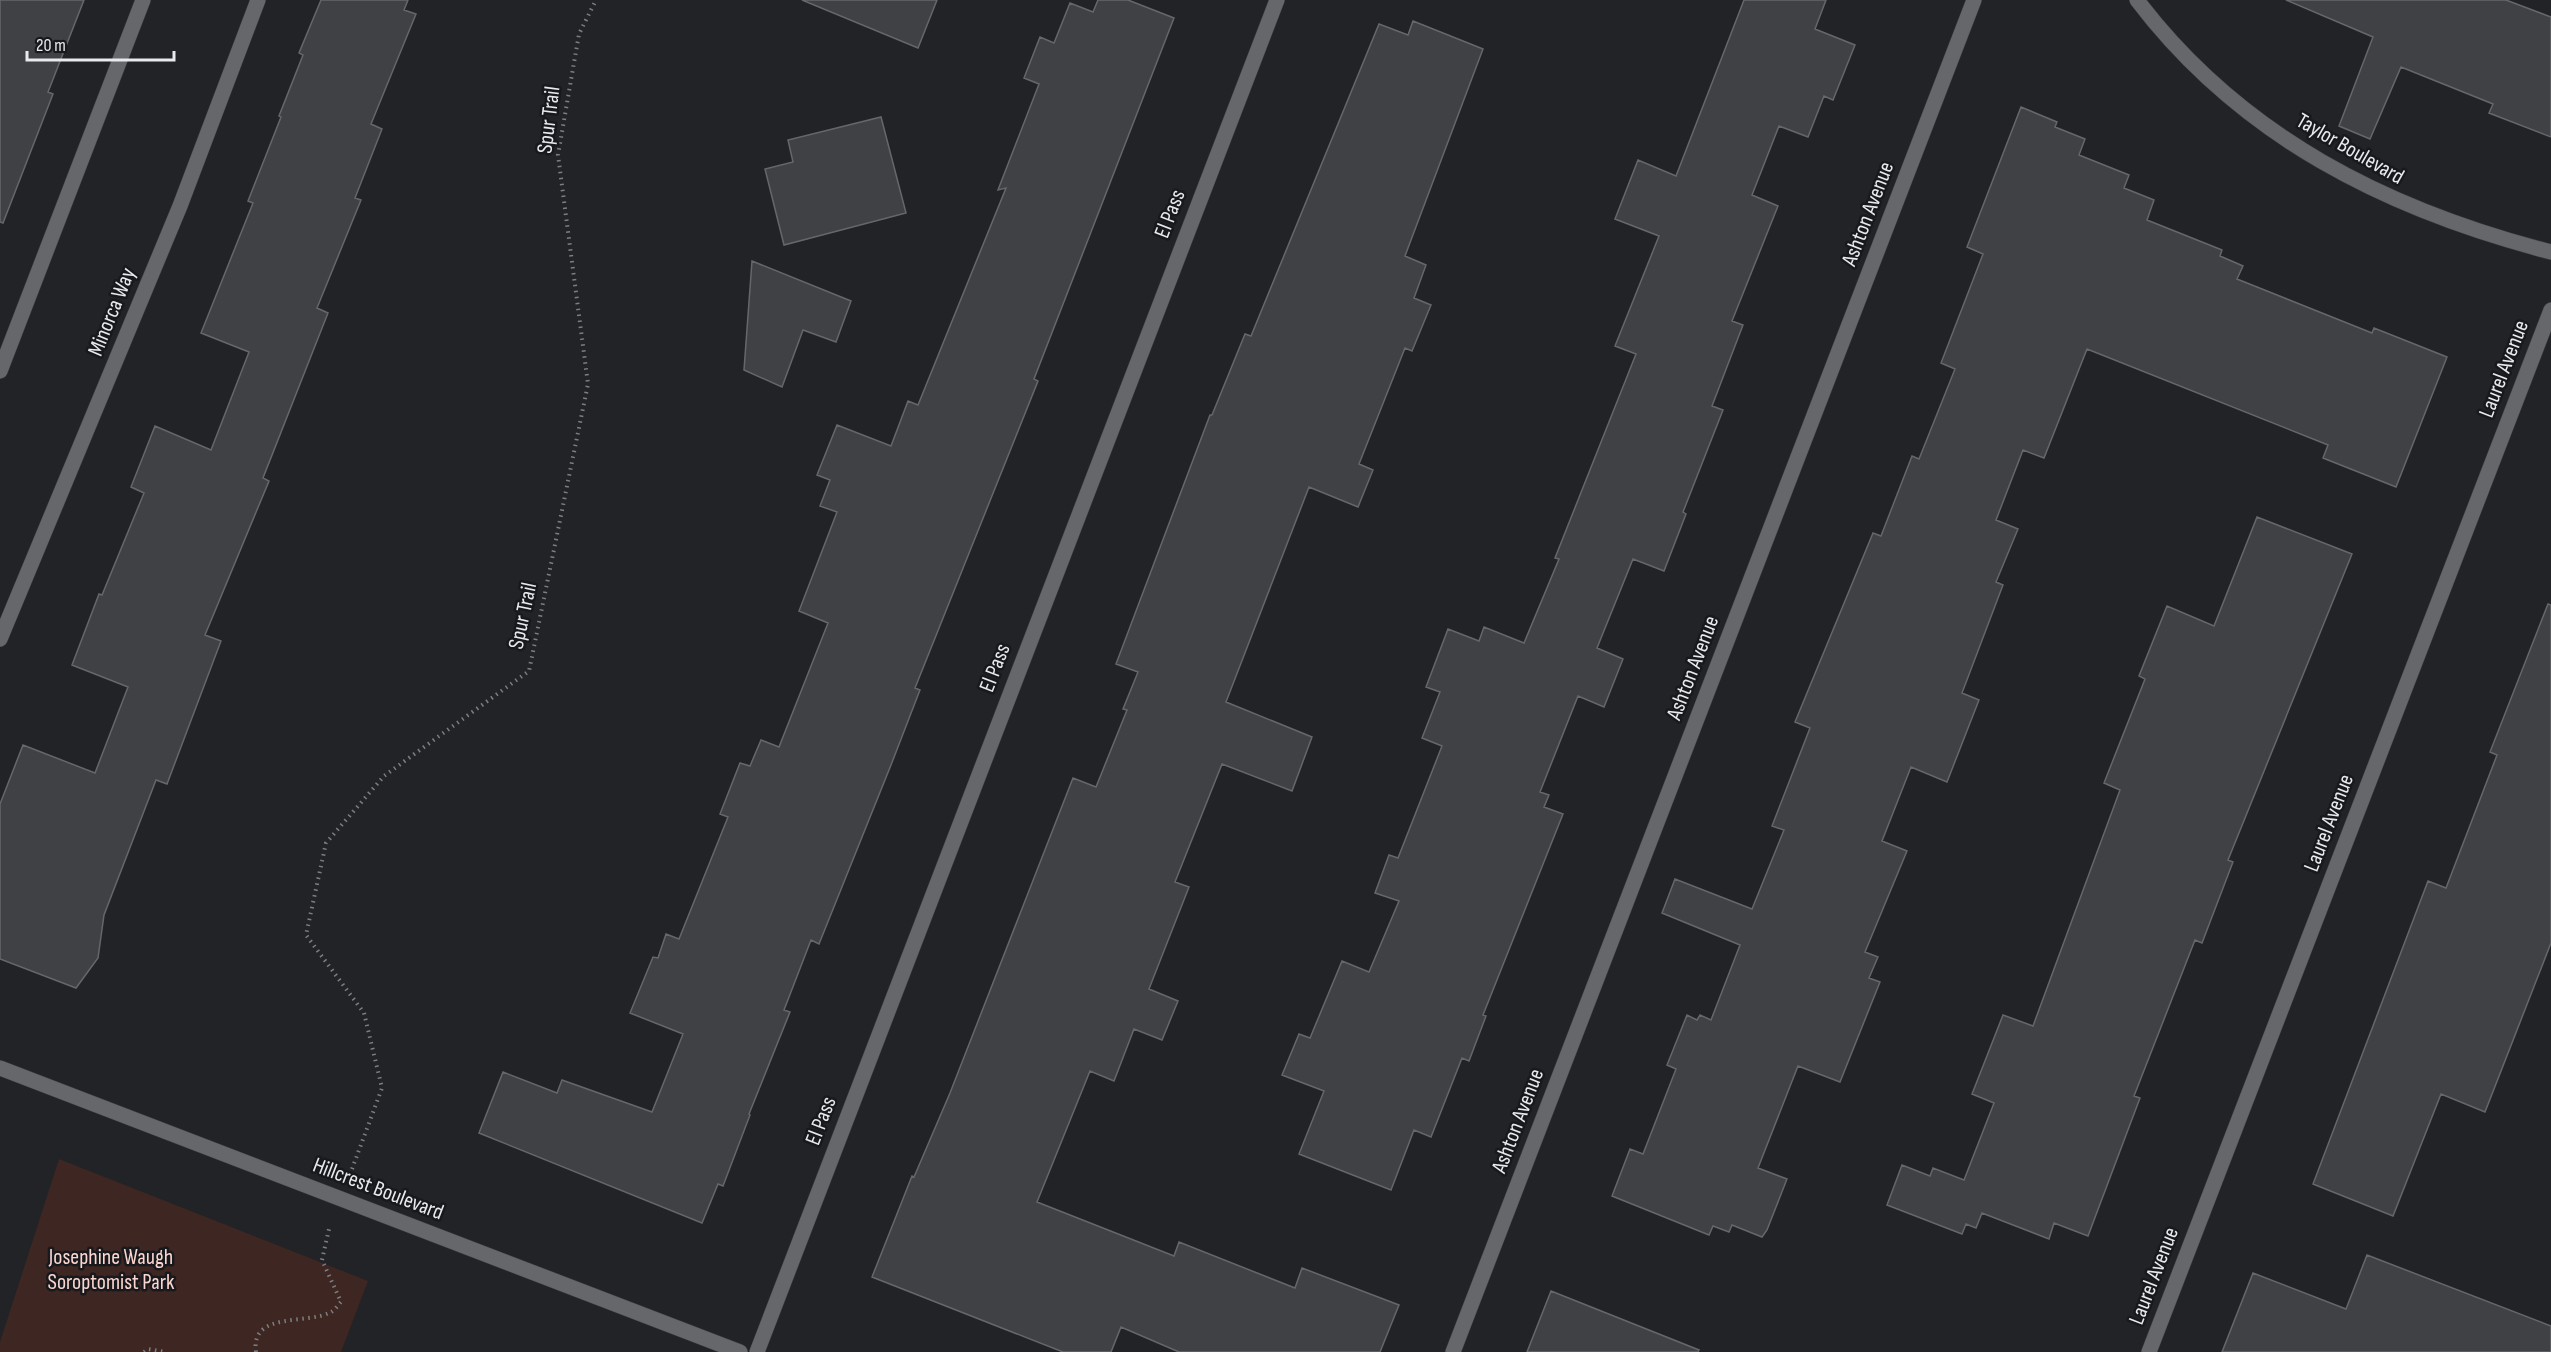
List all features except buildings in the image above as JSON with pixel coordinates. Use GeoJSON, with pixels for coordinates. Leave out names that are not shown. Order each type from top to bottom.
{"type":"FeatureCollection","features":[{"type":"Feature","properties":{"kind":"street"},"geometry":{"type":"LineString","coordinates":[[0,371],[143,0]]}},
{"type":"Feature","properties":{"kind":"street","name":"Minorca Way"},"geometry":{"type":"LineString","coordinates":[[0,639],[180,206],[258,0]]}},
{"type":"Feature","properties":{"kind":"street","name":"El Pass"},"geometry":{"type":"LineString","coordinates":[[757,1352],[1277,0]]}},
{"type":"Feature","properties":{"kind":"street","name":"Ashton Avenue"},"geometry":{"type":"LineString","coordinates":[[1454,1352],[1974,0]]}},
{"type":"Feature","properties":{"kind":"street","name":"Taylor Boulevard"},"geometry":{"type":"LineString","coordinates":[[2137,0],[2153,21],[2231,99],[2315,159],[2401,204],[2485,235],[2551,252]]}},
{"type":"Feature","properties":{"kind":"street","name":"Laurel Avenue"},"geometry":{"type":"LineString","coordinates":[[2149,1352],[2551,310]]}},
{"type":"Feature","properties":{"kind":"street","name":"Hillcrest Boulevard"},"geometry":{"type":"LineString","coordinates":[[0,1068],[740,1352]]}},
{"type":"Feature","properties":{"kind":"path","name":"Spur Trail"},"geometry":{"type":"LineString","coordinates":[[354,1163],[382,1088],[364,1013],[306,935],[326,843],[384,776],[529,671],[588,384],[558,155],[579,34],[596,0]]}},
{"type":"Feature","properties":{"kind":"path"},"geometry":{"type":"LineString","coordinates":[[256,1352],[255,1343],[259,1332],[272,1323],[317,1317],[332,1312],[341,1302],[322,1260],[324,1243]]}},
{"type":"Feature","properties":{"kind":"path"},"geometry":{"type":"LineString","coordinates":[[144,1352],[148,1349],[165,1352]]}},
{"type":"Feature","properties":{"kind":"green space","name":"Josephine Waugh Soroptomist Park"},"geometry":{"type":"Polygon","coordinates":[[[59,1159],[368,1281],[341,1352],[0,1352],[0,1342],[59,1159]]]}}]}
